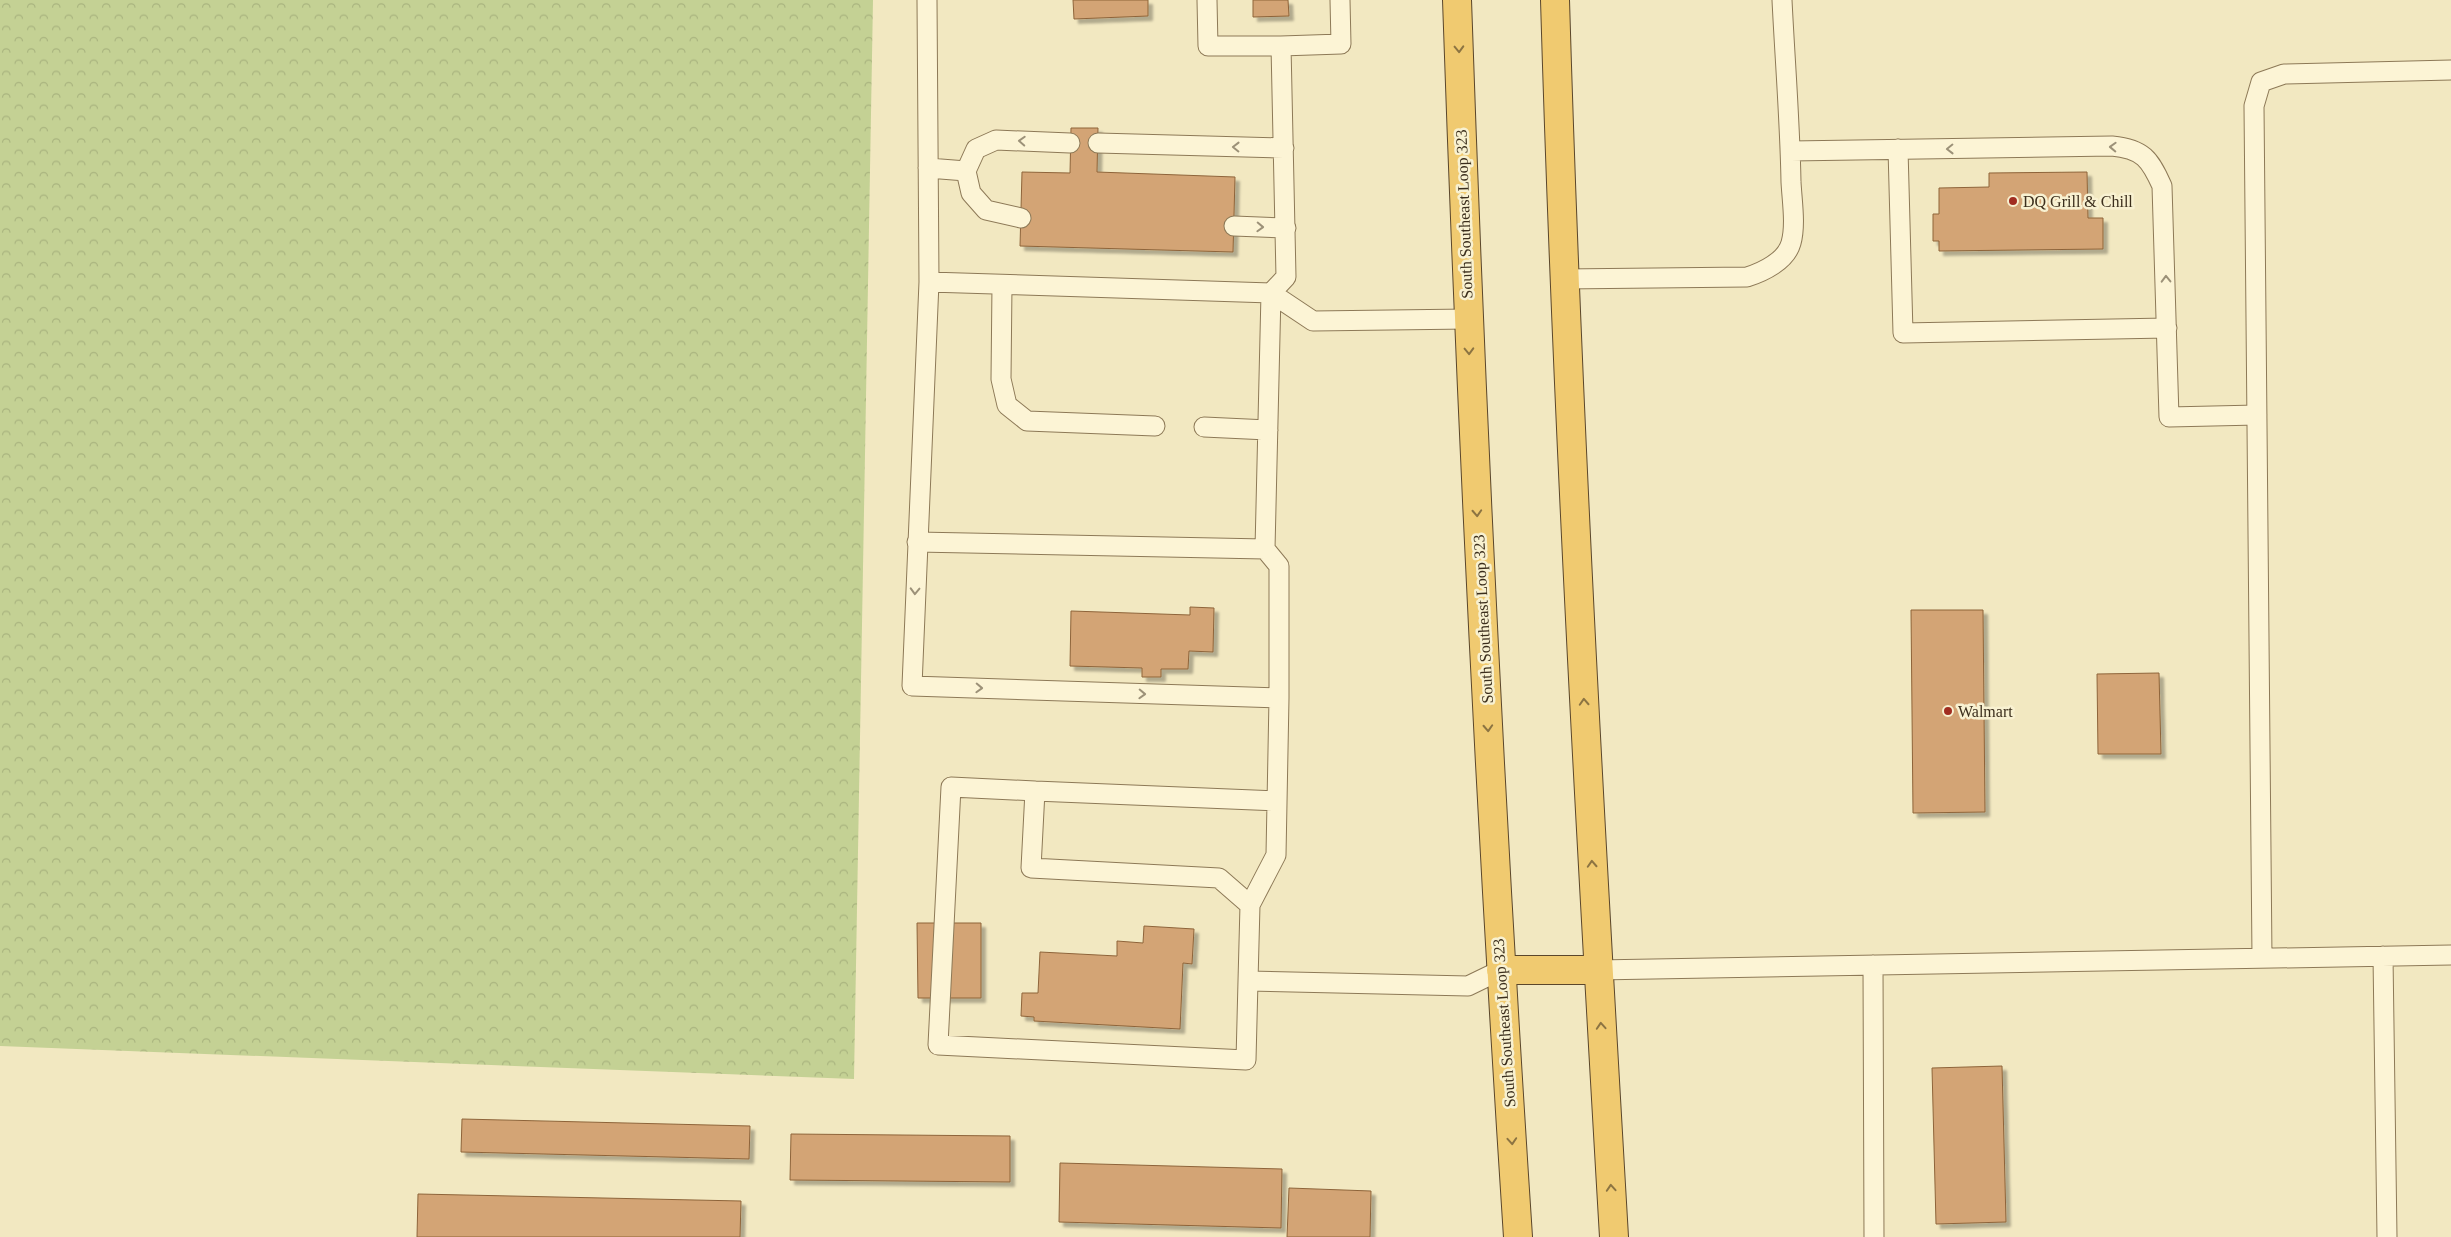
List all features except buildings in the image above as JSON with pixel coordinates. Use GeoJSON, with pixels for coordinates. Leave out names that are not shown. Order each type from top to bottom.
{"type":"FeatureCollection","features":[{"type":"Feature","properties":{"kind":"highway","name":"South Southeast Loop 323"},"geometry":{"type":"LineString","coordinates":[[1457,0],[1468,320],[1501,970],[1518,1237]]}},
{"type":"Feature","properties":{"kind":"highway"},"geometry":{"type":"LineString","coordinates":[[1555,0],[1563,279],[1597,970],[1614,1237]]}},
{"type":"Feature","properties":{"kind":"highway"},"geometry":{"type":"LineString","coordinates":[[1501,970],[1597,970]]}},
{"type":"Feature","properties":{"kind":"lane"},"geometry":{"type":"LineString","coordinates":[[927,0],[929,282],[912,686],[1279,698]]}},
{"type":"Feature","properties":{"kind":"lane"},"geometry":{"type":"LineString","coordinates":[[1207,0],[1208,46],[1341,44],[1340,0]]}},
{"type":"Feature","properties":{"kind":"lane"},"geometry":{"type":"LineString","coordinates":[[1563,279],[1747,277],[1759,273],[1782,257],[1791,245],[1791,151],[1782,0]]}},
{"type":"Feature","properties":{"kind":"lane"},"geometry":{"type":"LineString","coordinates":[[1277,801],[950,787],[938,1045],[1246,1060],[1250,905],[1276,855],[1279,698],[1279,566],[1266,549],[1271,293],[1286,277],[1281,46]]}},
{"type":"Feature","properties":{"kind":"lane"},"geometry":{"type":"LineString","coordinates":[[2262,958],[2254,106],[2260,82],[2284,74],[2451,70]]}},
{"type":"Feature","properties":{"kind":"lane"},"geometry":{"type":"LineString","coordinates":[[1021,218],[986,210],[971,193],[966,171],[976,149],[996,140],[1070,144]]}},
{"type":"Feature","properties":{"kind":"lane"},"geometry":{"type":"LineString","coordinates":[[1098,144],[1284,148]]}},
{"type":"Feature","properties":{"kind":"lane"},"geometry":{"type":"LineString","coordinates":[[1791,151],[2112,146],[2137,151],[2147,159],[2162,186],[2168,417],[2257,415]]}},
{"type":"Feature","properties":{"kind":"lane"},"geometry":{"type":"LineString","coordinates":[[1898,149],[1903,333],[2167,328]]}},
{"type":"Feature","properties":{"kind":"lane"},"geometry":{"type":"LineString","coordinates":[[928,168],[966,171]]}},
{"type":"Feature","properties":{"kind":"lane"},"geometry":{"type":"LineString","coordinates":[[1234,226],[1286,228]]}},
{"type":"Feature","properties":{"kind":"lane"},"geometry":{"type":"LineString","coordinates":[[929,282],[1271,293],[1313,321],[1468,320]]}},
{"type":"Feature","properties":{"kind":"lane"},"geometry":{"type":"LineString","coordinates":[[1002,285],[1001,379],[1007,406],[1027,421],[1155,426]]}},
{"type":"Feature","properties":{"kind":"lane"},"geometry":{"type":"LineString","coordinates":[[1204,427],[1268,430]]}},
{"type":"Feature","properties":{"kind":"lane"},"geometry":{"type":"LineString","coordinates":[[917,542],[1266,549]]}},
{"type":"Feature","properties":{"kind":"lane"},"geometry":{"type":"LineString","coordinates":[[1035,791],[1031,868],[1219,878],[1250,905]]}},
{"type":"Feature","properties":{"kind":"lane"},"geometry":{"type":"LineString","coordinates":[[1597,970],[2451,955]]}},
{"type":"Feature","properties":{"kind":"lane"},"geometry":{"type":"LineString","coordinates":[[2383,956],[2387,1237]]}},
{"type":"Feature","properties":{"kind":"lane"},"geometry":{"type":"LineString","coordinates":[[1873,965],[1874,1237]]}},
{"type":"Feature","properties":{"kind":"lane"},"geometry":{"type":"LineString","coordinates":[[1248,981],[1468,986],[1501,970]]}},
{"type":"Feature","properties":{"kind":"green space"},"geometry":{"type":"Polygon","coordinates":[[[0,0],[873,0],[854,1079],[0,1046],[0,0]]]}},
{"type":"Feature","properties":{"kind":"place","name":"DQ Grill & Chill"},"geometry":{"type":"Point","coordinates":[2013,201]}},
{"type":"Feature","properties":{"kind":"place","name":"Walmart"},"geometry":{"type":"Point","coordinates":[1948,711]}}]}
